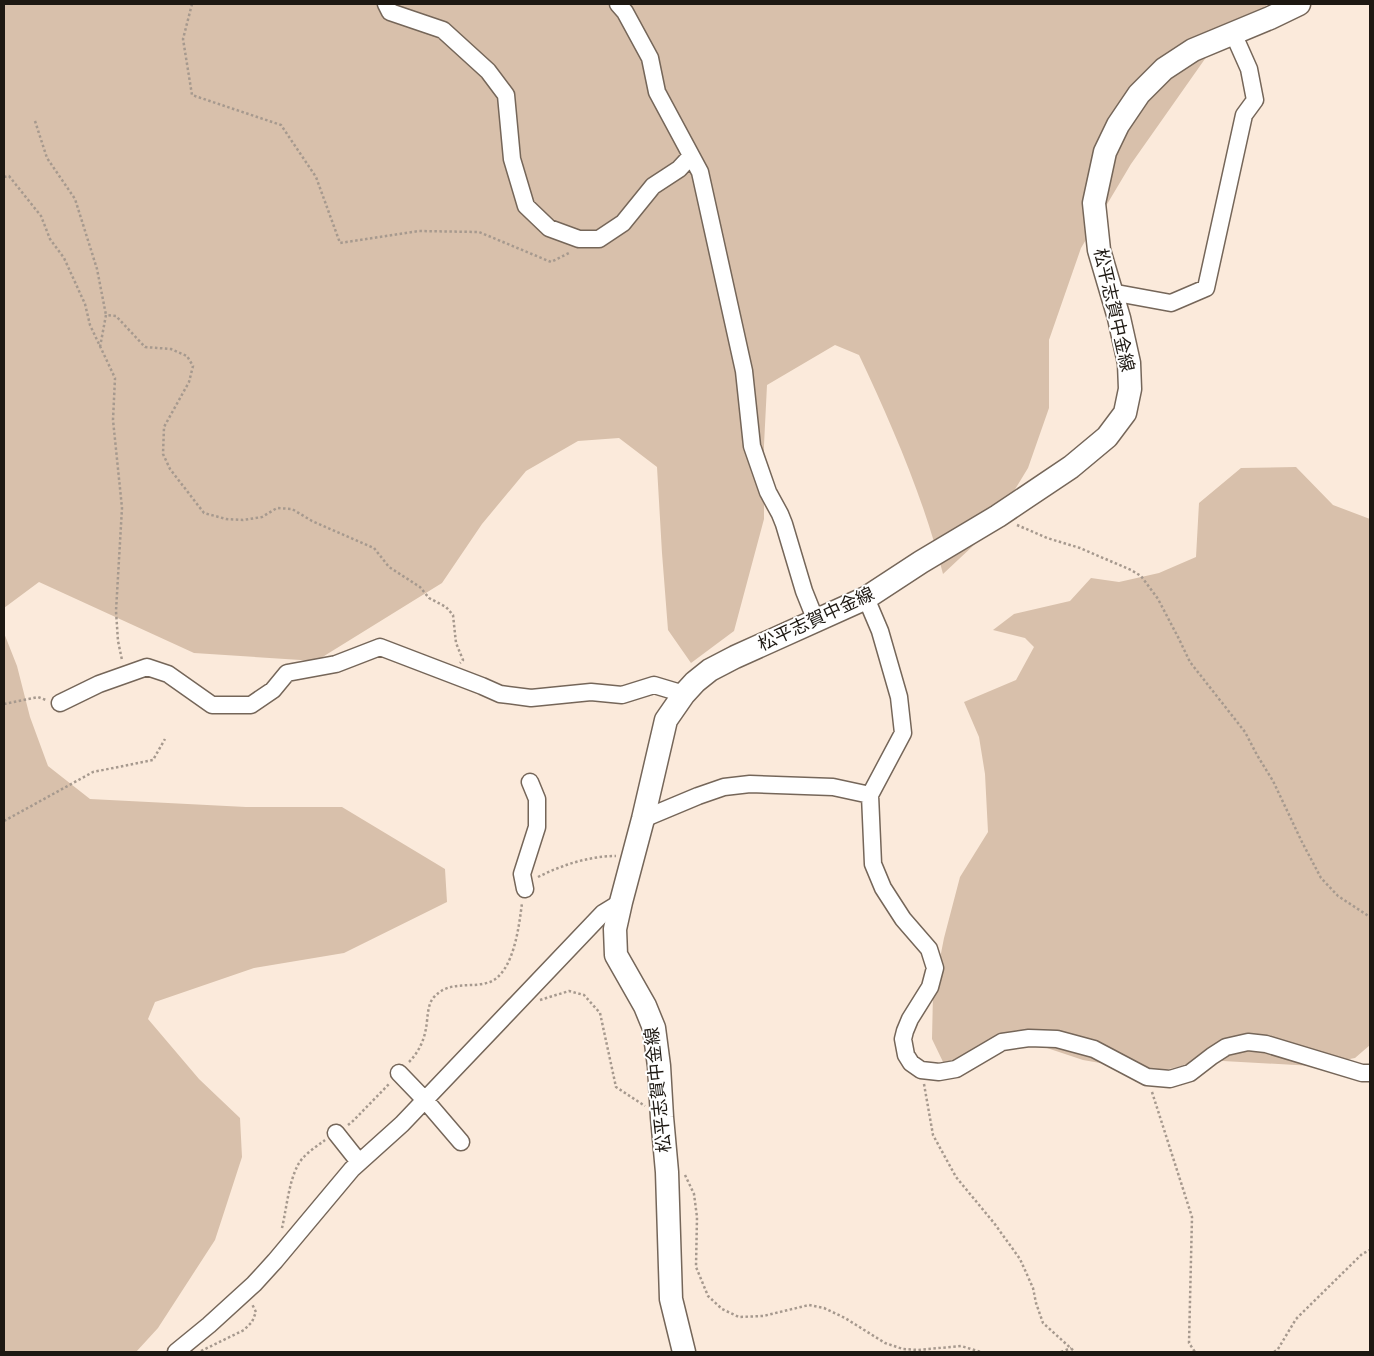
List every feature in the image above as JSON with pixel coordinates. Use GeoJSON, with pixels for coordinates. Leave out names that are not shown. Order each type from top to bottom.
{"type":"FeatureCollection","features":[{"type":"Feature","properties":{"kind":"main road","name":"松平志賀中金線"},"geometry":{"type":"LineString","coordinates":[[684,1352],[671,1299],[667,1172],[659,1066],[654,1028],[645,1006],[616,955],[615,929],[666,720],[684,694],[710,670],[866,598],[921,562],[998,516],[1071,466],[1107,437],[1125,413],[1130,389],[1129,363],[1119,318],[1098,250],[1094,204],[1105,152],[1118,125],[1139,94],[1164,69],[1193,50],[1299,4]]}},
{"type":"Feature","properties":{"kind":"street"},"geometry":{"type":"LineString","coordinates":[[386,4],[390,12],[443,30],[488,71],[506,95],[512,159],[526,206],[549,228],[579,239],[599,239],[623,223],[653,186],[679,169],[691,156]]}},
{"type":"Feature","properties":{"kind":"street"},"geometry":{"type":"LineString","coordinates":[[618,4],[625,12],[650,58],[657,92],[700,172],[744,372],[752,446],[768,492],[784,524],[804,591],[816,621]]}},
{"type":"Feature","properties":{"kind":"street"},"geometry":{"type":"LineString","coordinates":[[1111,292],[1171,303],[1206,288],[1244,115],[1255,100],[1249,69],[1233,33]]}},
{"type":"Feature","properties":{"kind":"street"},"geometry":{"type":"LineString","coordinates":[[866,598],[880,631],[900,697],[903,733],[870,795],[873,864],[883,888],[903,919],[929,950],[936,968],[930,987],[910,1019],[903,1039],[906,1055],[910,1063],[921,1070],[939,1072],[956,1069],[1002,1042],[1029,1038],[1048,1038],[1094,1049],[1147,1077],[1170,1079],[1190,1073],[1226,1047],[1248,1042],[1266,1044],[1362,1073],[1370,1073]]}},
{"type":"Feature","properties":{"kind":"street"},"geometry":{"type":"LineString","coordinates":[[60,704],[99,684],[147,667],[168,674],[212,705],[250,705],[273,690],[287,673],[336,664],[380,647],[500,694],[531,698],[591,692],[622,695],[654,685],[684,694]]}},
{"type":"Feature","properties":{"kind":"street"},"geometry":{"type":"LineString","coordinates":[[525,889],[522,874],[536,827],[536,799],[530,782]]}},
{"type":"Feature","properties":{"kind":"street"},"geometry":{"type":"LineString","coordinates":[[643,819],[724,787],[750,784],[833,787],[870,795]]}},
{"type":"Feature","properties":{"kind":"street"},"geometry":{"type":"LineString","coordinates":[[176,1352],[246,1291],[275,1261],[360,1162],[402,1124],[603,913],[621,902]]}},
{"type":"Feature","properties":{"kind":"street"},"geometry":{"type":"LineString","coordinates":[[399,1073],[461,1142]]}},
{"type":"Feature","properties":{"kind":"street"},"geometry":{"type":"LineString","coordinates":[[336,1132],[360,1162]]}},
{"type":"Feature","properties":{"kind":"path"},"geometry":{"type":"LineString","coordinates":[[192,4],[183,39],[192,95],[281,125],[316,177],[340,243],[419,231],[478,232],[551,262],[572,251],[579,239]]}},
{"type":"Feature","properties":{"kind":"path"},"geometry":{"type":"LineString","coordinates":[[35,121],[47,158],[75,199],[97,269],[106,315],[100,347]]}},
{"type":"Feature","properties":{"kind":"path"},"geometry":{"type":"LineString","coordinates":[[4,177],[9,176],[41,216],[50,239],[64,258],[85,304],[90,326],[115,378],[113,420],[122,508],[116,611],[118,641],[123,662],[129,673]]}},
{"type":"Feature","properties":{"kind":"path"},"geometry":{"type":"LineString","coordinates":[[106,315],[116,316],[145,347],[171,350],[187,356],[193,366],[189,382],[164,427],[163,454],[170,469],[204,513],[226,519],[243,520],[262,517],[277,508],[292,509],[312,521],[374,548],[389,568],[420,586],[429,598],[446,607],[453,615],[456,643],[463,660],[452,675]]}},
{"type":"Feature","properties":{"kind":"path"},"geometry":{"type":"LineString","coordinates":[[998,516],[1047,538],[1080,548],[1141,576],[1158,600],[1190,662],[1245,732],[1274,781],[1321,878],[1338,896],[1370,917]]}},
{"type":"Feature","properties":{"kind":"path"},"geometry":{"type":"LineString","coordinates":[[4,704],[38,698],[60,704]]}},
{"type":"Feature","properties":{"kind":"path"},"geometry":{"type":"LineString","coordinates":[[4,821],[93,772],[153,760],[165,739]]}},
{"type":"Feature","properties":{"kind":"path"},"geometry":{"type":"LineString","coordinates":[[281,1234],[292,1180],[297,1166],[308,1153],[353,1121],[415,1056],[426,1030],[429,1007],[434,996],[447,987],[478,985],[491,981],[502,972],[511,955],[519,925],[525,889],[529,881],[550,871],[583,860],[615,856],[632,859]]}},
{"type":"Feature","properties":{"kind":"path"},"geometry":{"type":"LineString","coordinates":[[526,994],[534,999],[541,1000],[569,991],[584,995],[600,1013],[616,1087],[662,1117]]}},
{"type":"Feature","properties":{"kind":"path"},"geometry":{"type":"LineString","coordinates":[[921,1070],[933,1135],[937,1143],[956,1177],[994,1223],[1020,1259],[1033,1288],[1036,1303],[1044,1322],[1075,1352]]}},
{"type":"Feature","properties":{"kind":"path"},"geometry":{"type":"LineString","coordinates":[[1147,1077],[1192,1217],[1189,1343],[1195,1352]]}},
{"type":"Feature","properties":{"kind":"path"},"geometry":{"type":"LineString","coordinates":[[683,1169],[694,1194],[697,1217],[696,1267],[708,1296],[722,1309],[739,1317],[763,1316],[809,1306],[824,1308],[845,1318],[885,1343],[903,1349],[918,1350],[961,1346],[981,1352]]}},
{"type":"Feature","properties":{"kind":"path"},"geometry":{"type":"LineString","coordinates":[[1274,1352],[1278,1349],[1296,1319],[1362,1254],[1370,1250]]}},
{"type":"Feature","properties":{"kind":"path"},"geometry":{"type":"LineString","coordinates":[[199,1352],[244,1330],[252,1322],[256,1312],[246,1291]]}},
{"type":"Feature","properties":{"kind":"path"},"geometry":{"type":"LineString","coordinates":[[1061,1352],[1071,1348]]}},
{"type":"Feature","properties":{"kind":"shaded area"},"geometry":{"type":"Polygon","coordinates":[[[4,4],[1268,4],[1207,56],[1131,164],[1081,248],[1049,340],[1049,408],[1028,468],[991,529],[943,574],[917,490],[859,355],[835,345],[767,385],[764,445],[764,519],[734,631],[691,663],[668,630],[657,467],[619,438],[578,441],[526,471],[482,524],[442,583],[316,661],[194,653],[39,582],[4,608],[4,4]]]}},
{"type":"Feature","properties":{"kind":"shaded area"},"geometry":{"type":"Polygon","coordinates":[[[1296,467],[1333,505],[1370,519],[1370,1045],[1355,1058],[1313,1066],[1205,1060],[1161,1071],[1083,1060],[1038,1045],[990,1048],[944,1064],[932,1039],[933,994],[944,938],[960,877],[988,832],[985,774],[979,737],[964,702],[1016,680],[1034,647],[1025,638],[993,630],[1014,614],[1070,601],[1091,578],[1119,582],[1159,573],[1196,557],[1199,503],[1241,468],[1296,467]]]}},
{"type":"Feature","properties":{"kind":"shaded area"},"geometry":{"type":"Polygon","coordinates":[[[4,633],[17,666],[30,717],[48,766],[90,799],[246,807],[342,807],[445,869],[447,902],[344,953],[254,968],[155,1002],[148,1019],[199,1079],[240,1118],[242,1157],[215,1240],[158,1328],[136,1352],[4,1352],[4,633]]]}}]}
